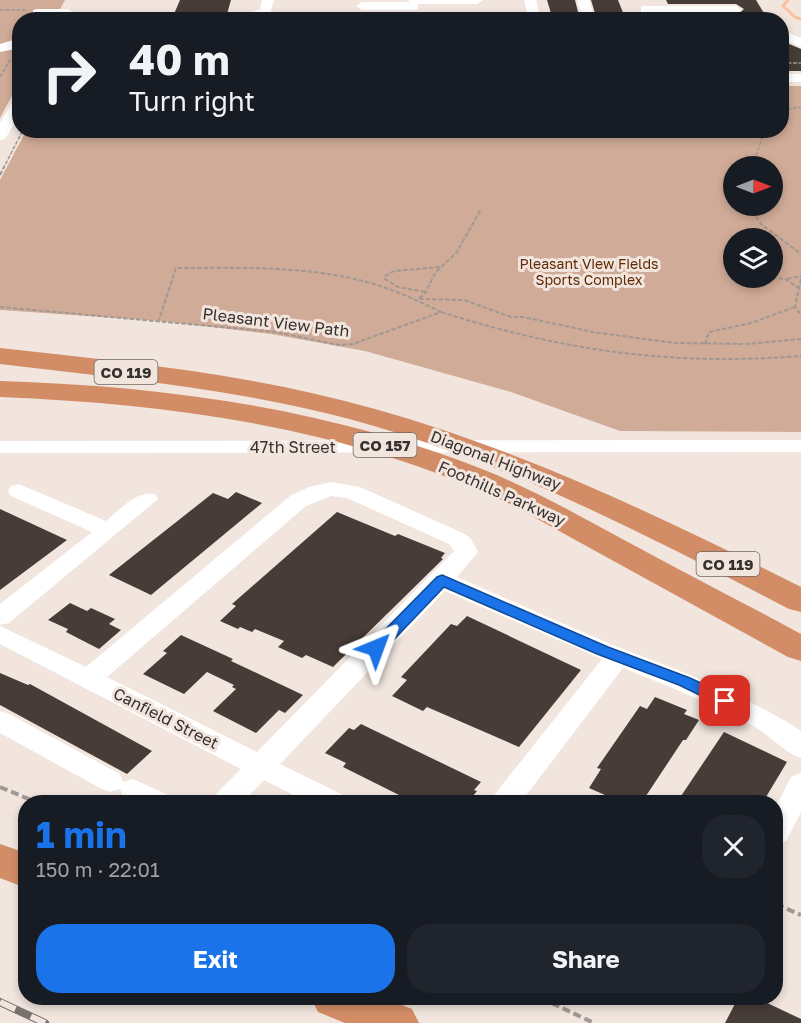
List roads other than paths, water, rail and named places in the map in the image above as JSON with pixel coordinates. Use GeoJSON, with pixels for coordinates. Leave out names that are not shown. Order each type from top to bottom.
{"type":"FeatureCollection","features":[{"type":"Feature","properties":{"kind":"highway","name":"CO 119"},"geometry":{"type":"LineString","coordinates":[[0,356],[171,378]]}},
{"type":"Feature","properties":{"kind":"highway"},"geometry":{"type":"LineString","coordinates":[[0,372],[171,378]]}},
{"type":"Feature","properties":{"kind":"highway","name":"Diagonal Highway"},"geometry":{"type":"LineString","coordinates":[[171,378],[297,399],[407,426],[521,467],[656,526],[801,601]]}},
{"type":"Feature","properties":{"kind":"highway","name":"Foothills Parkway"},"geometry":{"type":"LineString","coordinates":[[0,388],[70,391],[212,405],[304,423],[405,452],[456,469],[531,502],[801,649]]}},
{"type":"Feature","properties":{"kind":"highway"},"geometry":{"type":"LineString","coordinates":[[0,860],[18,868]]}},
{"type":"Feature","properties":{"kind":"highway"},"geometry":{"type":"LineString","coordinates":[[360,1005],[387,1012]]}},
{"type":"Feature","properties":{"kind":"street"},"geometry":{"type":"LineString","coordinates":[[362,3],[477,0]]}},
{"type":"Feature","properties":{"kind":"street"},"geometry":{"type":"LineString","coordinates":[[40,10],[70,10]]}},
{"type":"Feature","properties":{"kind":"street"},"geometry":{"type":"LineString","coordinates":[[645,10],[736,10]]}},
{"type":"Feature","properties":{"kind":"street"},"geometry":{"type":"LineString","coordinates":[[0,136],[11,107]]}},
{"type":"Feature","properties":{"kind":"street","name":"47th Street"},"geometry":{"type":"LineString","coordinates":[[0,447],[801,446]]}},
{"type":"Feature","properties":{"kind":"street"},"geometry":{"type":"LineString","coordinates":[[88,679],[298,501],[317,492],[331,489],[352,492],[457,539],[463,544],[466,552],[442,580],[233,795]]}},
{"type":"Feature","properties":{"kind":"street"},"geometry":{"type":"LineString","coordinates":[[19,491],[107,530]]}},
{"type":"Feature","properties":{"kind":"street"},"geometry":{"type":"LineString","coordinates":[[0,617],[147,499]]}},
{"type":"Feature","properties":{"kind":"street"},"geometry":{"type":"LineString","coordinates":[[442,580],[684,682],[766,721],[792,738],[801,748]]}},
{"type":"Feature","properties":{"kind":"street","name":"Canfield Street"},"geometry":{"type":"LineString","coordinates":[[0,634],[317,795]]}},
{"type":"Feature","properties":{"kind":"street"},"geometry":{"type":"LineString","coordinates":[[510,795],[618,656]]}},
{"type":"Feature","properties":{"kind":"street"},"geometry":{"type":"LineString","coordinates":[[0,721],[133,791]]}},
{"type":"Feature","properties":{"kind":"street"},"geometry":{"type":"LineString","coordinates":[[783,819],[801,784]]}},
{"type":"Feature","properties":{"kind":"waterway"},"geometry":{"type":"LineString","coordinates":[[788,0],[783,6],[795,17],[801,19]]}},
{"type":"Feature","properties":{"kind":"railway"},"geometry":{"type":"LineString","coordinates":[[0,1002],[45,1023]]}},
{"type":"Feature","properties":{"kind":"park label","name":"Pleasant View Fields Sports Complex"},"geometry":{"type":"Point","coordinates":[589,272]}}]}
